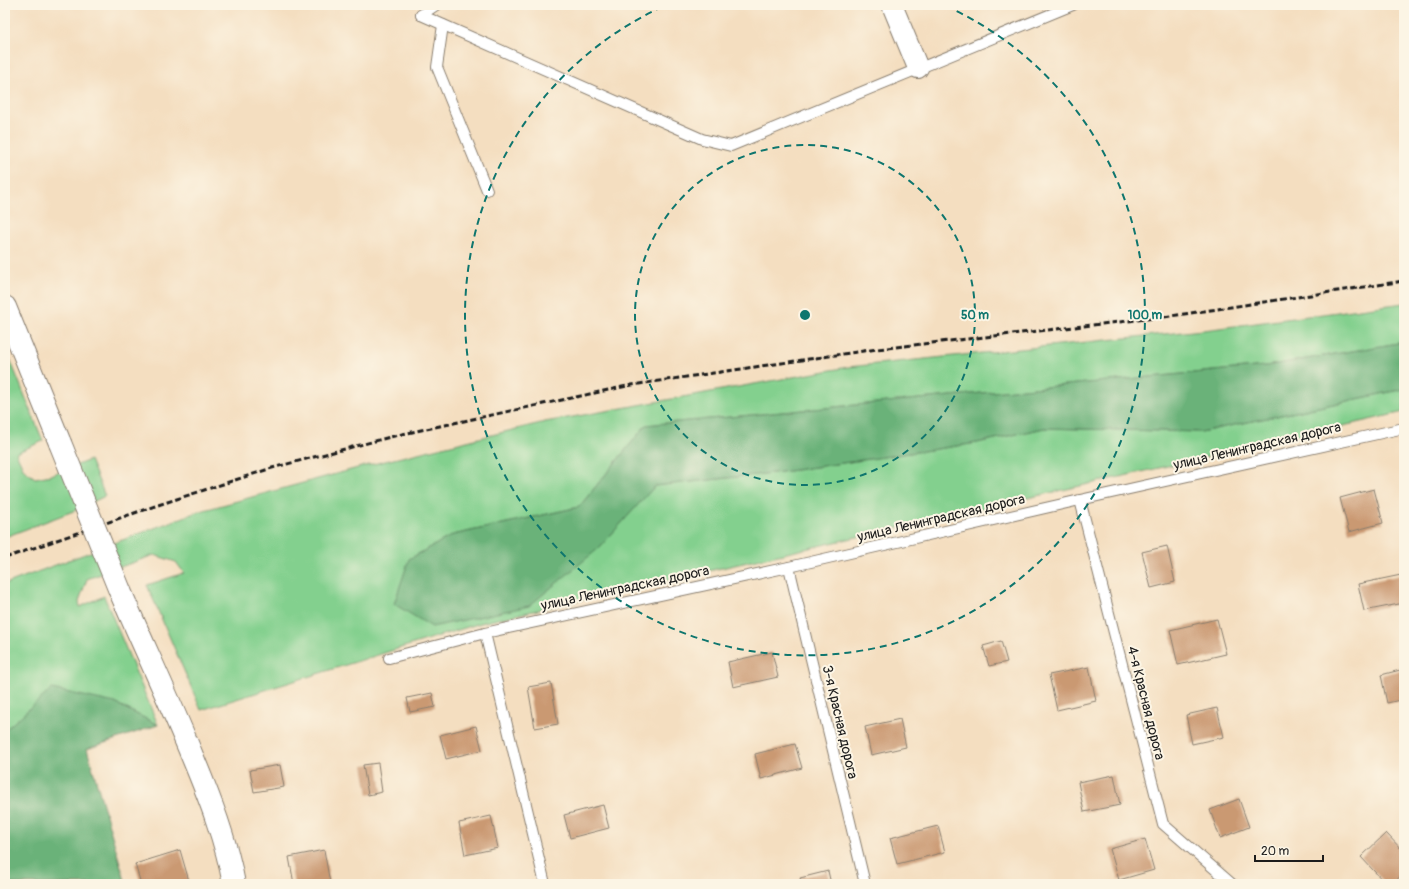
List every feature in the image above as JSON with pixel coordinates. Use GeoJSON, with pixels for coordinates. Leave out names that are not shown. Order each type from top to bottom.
{"type":"FeatureCollection","features":[{"type":"Feature","properties":{"kind":"main road"},"geometry":{"type":"LineString","coordinates":[[5,307],[120,591],[181,728],[211,802],[222,834],[234,884]]}},
{"type":"Feature","properties":{"kind":"street"},"geometry":{"type":"LineString","coordinates":[[892,5],[918,68]]}},
{"type":"Feature","properties":{"kind":"lane"},"geometry":{"type":"LineString","coordinates":[[436,5],[421,15],[702,138],[731,146],[1073,5]]}},
{"type":"Feature","properties":{"kind":"lane"},"geometry":{"type":"LineString","coordinates":[[443,25],[438,67],[487,190]]}},
{"type":"Feature","properties":{"kind":"lane","name":"улица Ленинградская дорога"},"geometry":{"type":"LineString","coordinates":[[389,658],[485,633],[789,567],[1080,500],[1404,429]]}},
{"type":"Feature","properties":{"kind":"lane","name":"4-я Красная дорога"},"geometry":{"type":"LineString","coordinates":[[1080,500],[1163,824],[1232,884]]}},
{"type":"Feature","properties":{"kind":"lane","name":"3-я Красная дорога"},"geometry":{"type":"LineString","coordinates":[[789,567],[865,884]]}},
{"type":"Feature","properties":{"kind":"lane"},"geometry":{"type":"LineString","coordinates":[[485,633],[545,884]]}},
{"type":"Feature","properties":{"kind":"green space"},"geometry":{"type":"Polygon","coordinates":[[[1404,303],[1404,342],[1266,366],[646,425],[579,507],[453,535],[409,559],[599,548],[654,486],[782,472],[977,443],[1044,428],[1201,432],[1404,389],[1404,412],[481,623],[201,710],[147,585],[184,573],[176,562],[154,555],[87,579],[79,601],[80,607],[104,596],[158,725],[115,703],[17,720],[5,730],[5,584],[197,512],[365,466],[545,422],[848,367],[1212,329],[1404,303]]]}},
{"type":"Feature","properties":{"kind":"green space"},"geometry":{"type":"Polygon","coordinates":[[[1404,342],[1404,389],[1201,432],[1044,428],[977,443],[782,472],[655,486],[599,548],[529,606],[432,627],[394,604],[409,559],[453,535],[579,507],[646,425],[1266,366],[1404,342]]]}},
{"type":"Feature","properties":{"kind":"green space"},"geometry":{"type":"Polygon","coordinates":[[[5,347],[43,441],[16,453],[24,470],[35,478],[51,475],[90,460],[105,496],[76,510],[5,537],[5,347]]]}},
{"type":"Feature","properties":{"kind":"green space"},"geometry":{"type":"Polygon","coordinates":[[[52,689],[115,703],[158,725],[87,749],[126,884],[5,884],[5,730],[52,689]]]}},
{"type":"Feature","properties":{"kind":"building"},"geometry":{"type":"Polygon","coordinates":[[[1374,489],[1383,523],[1349,532],[1340,498],[1374,489]]]}},
{"type":"Feature","properties":{"kind":"building"},"geometry":{"type":"Polygon","coordinates":[[[1167,546],[1175,582],[1151,588],[1142,552],[1167,546]]]}},
{"type":"Feature","properties":{"kind":"building"},"geometry":{"type":"Polygon","coordinates":[[[1401,575],[1404,587],[1404,603],[1364,611],[1358,584],[1401,575]]]}},
{"type":"Feature","properties":{"kind":"building"},"geometry":{"type":"Polygon","coordinates":[[[1217,619],[1226,654],[1178,665],[1170,630],[1217,619]]]}},
{"type":"Feature","properties":{"kind":"building"},"geometry":{"type":"Polygon","coordinates":[[[1001,641],[1007,662],[989,666],[983,646],[1001,641]]]}},
{"type":"Feature","properties":{"kind":"building"},"geometry":{"type":"Polygon","coordinates":[[[772,652],[778,677],[733,687],[728,662],[772,652]]]}},
{"type":"Feature","properties":{"kind":"building"},"geometry":{"type":"Polygon","coordinates":[[[1089,667],[1096,701],[1057,710],[1049,675],[1089,667]]]}},
{"type":"Feature","properties":{"kind":"building"},"geometry":{"type":"Polygon","coordinates":[[[1404,669],[1404,699],[1387,703],[1381,675],[1404,669]]]}},
{"type":"Feature","properties":{"kind":"building"},"geometry":{"type":"Polygon","coordinates":[[[551,683],[558,724],[535,728],[528,687],[551,683]]]}},
{"type":"Feature","properties":{"kind":"building"},"geometry":{"type":"Polygon","coordinates":[[[432,693],[435,707],[410,712],[407,698],[432,693]]]}},
{"type":"Feature","properties":{"kind":"building"},"geometry":{"type":"Polygon","coordinates":[[[1217,708],[1224,737],[1192,744],[1186,715],[1217,708]]]}},
{"type":"Feature","properties":{"kind":"building"},"geometry":{"type":"Polygon","coordinates":[[[900,719],[906,747],[871,755],[865,727],[900,719]]]}},
{"type":"Feature","properties":{"kind":"building"},"geometry":{"type":"Polygon","coordinates":[[[476,726],[482,750],[446,759],[440,735],[476,726]]]}},
{"type":"Feature","properties":{"kind":"building"},"geometry":{"type":"Polygon","coordinates":[[[795,744],[802,768],[761,779],[755,754],[795,744]]]}},
{"type":"Feature","properties":{"kind":"building"},"geometry":{"type":"Polygon","coordinates":[[[378,763],[382,792],[368,795],[363,765],[378,763]]]}},
{"type":"Feature","properties":{"kind":"building"},"geometry":{"type":"Polygon","coordinates":[[[280,765],[284,787],[254,792],[250,770],[280,765]]]}},
{"type":"Feature","properties":{"kind":"building"},"geometry":{"type":"Polygon","coordinates":[[[1114,775],[1120,805],[1084,812],[1078,782],[1114,775]]]}},
{"type":"Feature","properties":{"kind":"building"},"geometry":{"type":"Polygon","coordinates":[[[1239,799],[1249,827],[1220,838],[1210,810],[1239,799]]]}},
{"type":"Feature","properties":{"kind":"building"},"geometry":{"type":"Polygon","coordinates":[[[603,805],[609,828],[570,838],[564,815],[603,805]]]}},
{"type":"Feature","properties":{"kind":"building"},"geometry":{"type":"Polygon","coordinates":[[[491,816],[498,848],[465,855],[459,823],[491,816]]]}},
{"type":"Feature","properties":{"kind":"building"},"geometry":{"type":"Polygon","coordinates":[[[938,826],[945,852],[897,864],[890,838],[938,826]]]}},
{"type":"Feature","properties":{"kind":"building"},"geometry":{"type":"Polygon","coordinates":[[[1386,833],[1404,852],[1404,873],[1392,884],[1386,884],[1361,857],[1386,833]]]}},
{"type":"Feature","properties":{"kind":"building"},"geometry":{"type":"Polygon","coordinates":[[[1145,839],[1154,870],[1119,880],[1110,849],[1145,839]]]}},
{"type":"Feature","properties":{"kind":"building"},"geometry":{"type":"Polygon","coordinates":[[[180,850],[189,881],[178,884],[141,884],[135,864],[180,850]]]}},
{"type":"Feature","properties":{"kind":"building"},"geometry":{"type":"Polygon","coordinates":[[[324,850],[330,883],[294,884],[289,857],[324,850]]]}},
{"type":"Feature","properties":{"kind":"building"},"geometry":{"type":"Polygon","coordinates":[[[828,871],[831,884],[802,884],[800,878],[828,871]]]}},
{"type":"Feature","properties":{"kind":"railway"},"geometry":{"type":"LineString","coordinates":[[5,558],[149,508],[272,468],[398,435],[632,385],[877,349],[1164,317],[1404,281]]}}]}
